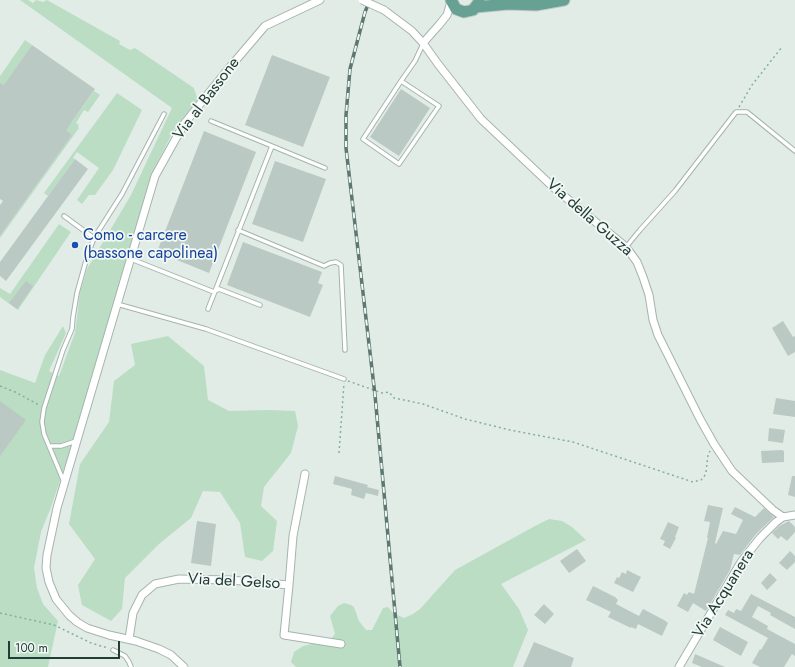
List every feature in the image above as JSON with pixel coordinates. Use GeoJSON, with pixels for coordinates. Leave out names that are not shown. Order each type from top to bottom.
{"type":"FeatureCollection","features":[{"type":"Feature","properties":{"kind":"main road"},"geometry":{"type":"LineString","coordinates":[[451,1],[456,9],[464,12],[472,10],[478,4],[504,2],[536,5],[564,0]]}},
{"type":"Feature","properties":{"kind":"street","name":"Via al Bassone"},"geometry":{"type":"LineString","coordinates":[[184,667],[171,655],[159,649],[87,628],[77,622],[56,599],[49,582],[46,568],[47,555],[64,483],[155,176],[184,124],[265,26],[320,0]]}},
{"type":"Feature","properties":{"kind":"street","name":"Via della Guzza"},"geometry":{"type":"LineString","coordinates":[[362,0],[384,10],[412,31],[423,43],[480,119],[553,187],[626,248],[637,262],[643,277],[649,295],[653,320],[658,334],[714,444],[732,472],[773,510],[783,517]]}},
{"type":"Feature","properties":{"kind":"street"},"geometry":{"type":"LineString","coordinates":[[423,43],[447,15],[451,1]]}},
{"type":"Feature","properties":{"kind":"street"},"geometry":{"type":"LineString","coordinates":[[439,25],[452,16],[464,12]]}},
{"type":"Feature","properties":{"kind":"street","name":"Via del Gelso"},"geometry":{"type":"LineString","coordinates":[[128,639],[134,613],[142,595],[155,584],[179,579],[230,580],[289,585],[293,536],[304,474]]}},
{"type":"Feature","properties":{"kind":"street"},"geometry":{"type":"LineString","coordinates":[[783,517],[795,515]]}},
{"type":"Feature","properties":{"kind":"street","name":"Via Acquanera"},"geometry":{"type":"LineString","coordinates":[[679,667],[741,562],[760,538],[783,517]]}},
{"type":"Feature","properties":{"kind":"street"},"geometry":{"type":"LineString","coordinates":[[289,585],[284,635],[341,644]]}},
{"type":"Feature","properties":{"kind":"lane"},"geometry":{"type":"LineString","coordinates":[[401,81],[438,106],[399,164],[363,139],[401,81],[415,61],[423,43]]}},
{"type":"Feature","properties":{"kind":"lane"},"geometry":{"type":"LineString","coordinates":[[626,248],[675,191],[736,112],[746,112],[795,151]]}},
{"type":"Feature","properties":{"kind":"lane","name":"Via al Bassone"},"geometry":{"type":"LineString","coordinates":[[64,483],[44,434],[44,408],[63,350],[72,329],[77,293],[94,238],[122,194],[164,114]]}},
{"type":"Feature","properties":{"kind":"lane"},"geometry":{"type":"LineString","coordinates":[[211,121],[325,168]]}},
{"type":"Feature","properties":{"kind":"lane"},"geometry":{"type":"LineString","coordinates":[[208,309],[272,146]]}},
{"type":"Feature","properties":{"kind":"lane"},"geometry":{"type":"LineString","coordinates":[[64,216],[94,238]]}},
{"type":"Feature","properties":{"kind":"lane"},"geometry":{"type":"LineString","coordinates":[[238,230],[324,266],[336,262],[340,265],[345,350]]}},
{"type":"Feature","properties":{"kind":"lane"},"geometry":{"type":"LineString","coordinates":[[131,259],[214,292]]}},
{"type":"Feature","properties":{"kind":"lane"},"geometry":{"type":"LineString","coordinates":[[214,292],[219,289],[260,305]]}},
{"type":"Feature","properties":{"kind":"lane"},"geometry":{"type":"LineString","coordinates":[[117,304],[206,329],[344,379]]}},
{"type":"Feature","properties":{"kind":"lane"},"geometry":{"type":"LineString","coordinates":[[49,446],[60,446],[76,441]]}},
{"type":"Feature","properties":{"kind":"lane"},"geometry":{"type":"LineString","coordinates":[[113,650],[125,656],[130,667]]}},
{"type":"Feature","properties":{"kind":"path"},"geometry":{"type":"LineString","coordinates":[[736,112],[752,85],[782,47]]}},
{"type":"Feature","properties":{"kind":"path"},"geometry":{"type":"LineString","coordinates":[[339,453],[344,379],[382,393],[389,392],[394,398],[423,404],[465,419],[510,430],[573,442],[693,482],[701,480],[704,477],[708,455],[714,444]]}},
{"type":"Feature","properties":{"kind":"path"},"geometry":{"type":"LineString","coordinates":[[0,386],[15,392],[44,408]]}},
{"type":"Feature","properties":{"kind":"path"},"geometry":{"type":"LineString","coordinates":[[0,612],[54,625],[91,643],[113,650]]}},
{"type":"Feature","properties":{"kind":"green space"},"geometry":{"type":"Polygon","coordinates":[[[20,0],[28,0],[33,3],[36,0],[43,2],[47,0],[120,41],[119,44],[130,50],[135,48],[194,88],[198,101],[174,130],[154,169],[76,434],[41,532],[34,568],[37,588],[43,604],[58,621],[48,667],[0,667],[0,370],[35,383],[45,355],[63,326],[66,333],[49,371],[59,376],[75,333],[80,292],[87,269],[131,195],[172,108],[20,0]]]}},
{"type":"Feature","properties":{"kind":"green space"},"geometry":{"type":"Polygon","coordinates":[[[25,40],[32,45],[9,79],[71,123],[94,91],[100,95],[88,112],[84,110],[76,123],[79,125],[79,128],[0,238],[72,135],[0,83],[0,76],[25,40]]]}},
{"type":"Feature","properties":{"kind":"green space"},"geometry":{"type":"Polygon","coordinates":[[[117,93],[142,110],[113,170],[95,195],[89,195],[82,204],[77,200],[99,168],[77,152],[73,158],[75,159],[48,196],[44,193],[117,93]]]}},
{"type":"Feature","properties":{"kind":"green space"},"geometry":{"type":"Polygon","coordinates":[[[59,224],[71,232],[18,310],[0,297],[0,288],[10,294],[59,224]]]}},
{"type":"Feature","properties":{"kind":"green space"},"geometry":{"type":"Polygon","coordinates":[[[168,336],[204,366],[208,400],[229,411],[295,411],[298,426],[291,453],[264,487],[261,506],[277,521],[273,551],[262,561],[245,557],[240,523],[220,492],[203,491],[191,518],[159,544],[125,578],[122,609],[111,621],[82,605],[78,585],[95,559],[69,524],[80,464],[109,422],[114,381],[135,365],[131,344],[168,336]]]}},
{"type":"Feature","properties":{"kind":"green space"},"geometry":{"type":"Polygon","coordinates":[[[549,519],[562,521],[572,527],[586,540],[501,584],[519,609],[528,630],[513,667],[296,667],[291,662],[294,652],[303,646],[330,640],[335,634],[330,616],[338,606],[344,603],[354,607],[359,621],[366,630],[372,630],[383,608],[388,607],[393,613],[404,618],[420,609],[455,570],[549,519]]]}},
{"type":"Feature","properties":{"kind":"building"},"geometry":{"type":"Polygon","coordinates":[[[32,45],[95,89],[66,130],[72,135],[0,236],[0,205],[3,201],[0,199],[0,83],[4,85],[32,45]]]}},
{"type":"Feature","properties":{"kind":"building"},"geometry":{"type":"Polygon","coordinates":[[[272,55],[330,77],[303,147],[245,125],[272,55]]]}},
{"type":"Feature","properties":{"kind":"building"},"geometry":{"type":"Polygon","coordinates":[[[401,89],[430,108],[399,156],[370,137],[401,89]]]}},
{"type":"Feature","properties":{"kind":"building"},"geometry":{"type":"Polygon","coordinates":[[[204,131],[256,152],[209,273],[157,252],[204,131]]]}},
{"type":"Feature","properties":{"kind":"building"},"geometry":{"type":"Polygon","coordinates":[[[75,159],[88,169],[6,281],[0,276],[0,262],[75,159]]]}},
{"type":"Feature","properties":{"kind":"building"},"geometry":{"type":"Polygon","coordinates":[[[275,161],[326,179],[303,242],[252,224],[275,161]]]}},
{"type":"Feature","properties":{"kind":"building"},"geometry":{"type":"Polygon","coordinates":[[[243,242],[322,272],[318,283],[323,285],[310,317],[227,285],[243,242]]]}},
{"type":"Feature","properties":{"kind":"building"},"geometry":{"type":"Polygon","coordinates":[[[26,281],[33,286],[17,309],[9,303],[26,281]]]}},
{"type":"Feature","properties":{"kind":"building"},"geometry":{"type":"Polygon","coordinates":[[[783,321],[793,337],[795,336],[795,352],[788,356],[772,328],[783,321]]]}},
{"type":"Feature","properties":{"kind":"building"},"geometry":{"type":"Polygon","coordinates":[[[776,398],[795,401],[795,417],[773,414],[776,398]]]}},
{"type":"Feature","properties":{"kind":"building"},"geometry":{"type":"Polygon","coordinates":[[[0,401],[26,420],[0,456],[0,401]]]}},
{"type":"Feature","properties":{"kind":"building"},"geometry":{"type":"Polygon","coordinates":[[[769,428],[785,430],[783,443],[768,441],[769,428]]]}},
{"type":"Feature","properties":{"kind":"building"},"geometry":{"type":"Polygon","coordinates":[[[761,451],[784,451],[784,462],[762,463],[761,451]]]}},
{"type":"Feature","properties":{"kind":"building"},"geometry":{"type":"Polygon","coordinates":[[[335,476],[368,485],[367,487],[379,490],[378,496],[366,493],[364,499],[351,495],[352,489],[333,484],[335,476]]]}},
{"type":"Feature","properties":{"kind":"building"},"geometry":{"type":"Polygon","coordinates":[[[792,476],[795,476],[795,497],[788,495],[792,476]]]}},
{"type":"Feature","properties":{"kind":"building"},"geometry":{"type":"Polygon","coordinates":[[[708,505],[723,508],[716,544],[723,531],[736,534],[743,520],[731,514],[735,507],[755,517],[764,508],[774,517],[756,534],[740,555],[734,554],[730,570],[706,611],[693,603],[688,612],[677,606],[684,593],[687,595],[689,592],[694,594],[708,538],[710,522],[704,521],[708,505]]]}},
{"type":"Feature","properties":{"kind":"building"},"geometry":{"type":"Polygon","coordinates":[[[197,521],[216,524],[211,566],[191,563],[197,521]]]}},
{"type":"Feature","properties":{"kind":"building"},"geometry":{"type":"Polygon","coordinates":[[[789,521],[795,527],[795,532],[787,541],[781,536],[778,539],[772,533],[779,526],[789,521]]]}},
{"type":"Feature","properties":{"kind":"building"},"geometry":{"type":"Polygon","coordinates":[[[668,522],[679,527],[675,537],[676,538],[670,549],[663,545],[665,541],[660,539],[668,522]]]}},
{"type":"Feature","properties":{"kind":"building"},"geometry":{"type":"Polygon","coordinates":[[[577,549],[586,561],[569,573],[560,561],[577,549]]]}},
{"type":"Feature","properties":{"kind":"building"},"geometry":{"type":"Polygon","coordinates":[[[790,551],[795,556],[795,562],[787,570],[779,563],[790,551]]]}},
{"type":"Feature","properties":{"kind":"building"},"geometry":{"type":"Polygon","coordinates":[[[627,570],[641,577],[633,592],[614,583],[622,572],[626,574],[627,570]]]}},
{"type":"Feature","properties":{"kind":"building"},"geometry":{"type":"Polygon","coordinates":[[[770,573],[777,580],[767,590],[761,583],[770,573]]]}},
{"type":"Feature","properties":{"kind":"building"},"geometry":{"type":"Polygon","coordinates":[[[593,586],[615,597],[618,600],[616,604],[639,616],[643,609],[664,620],[668,623],[662,636],[638,624],[636,629],[631,628],[608,617],[611,612],[586,600],[593,586]]]}},
{"type":"Feature","properties":{"kind":"building"},"geometry":{"type":"Polygon","coordinates":[[[751,594],[795,617],[795,629],[770,615],[771,613],[758,606],[752,617],[768,626],[767,629],[795,644],[795,656],[792,654],[784,667],[760,667],[752,663],[768,638],[725,615],[728,610],[734,613],[736,609],[741,611],[751,594]]]}},
{"type":"Feature","properties":{"kind":"building"},"geometry":{"type":"Polygon","coordinates":[[[544,604],[554,614],[545,624],[534,615],[544,604]]]}},
{"type":"Feature","properties":{"kind":"building"},"geometry":{"type":"Polygon","coordinates":[[[720,627],[748,642],[741,656],[713,640],[720,627]]]}},
{"type":"Feature","properties":{"kind":"building"},"geometry":{"type":"Polygon","coordinates":[[[534,642],[574,658],[571,667],[523,667],[534,642]]]}},
{"type":"Feature","properties":{"kind":"building"},"geometry":{"type":"Polygon","coordinates":[[[695,654],[725,667],[702,667],[692,663],[695,654]]]}},
{"type":"Feature","properties":{"kind":"railway"},"geometry":{"type":"LineString","coordinates":[[370,0],[365,12],[350,69],[346,115],[346,148],[375,395],[400,667]]}},
{"type":"Feature","properties":{"kind":"place","name":"Como - carcere (bassone capolinea)"},"geometry":{"type":"Point","coordinates":[75,245]}}]}
